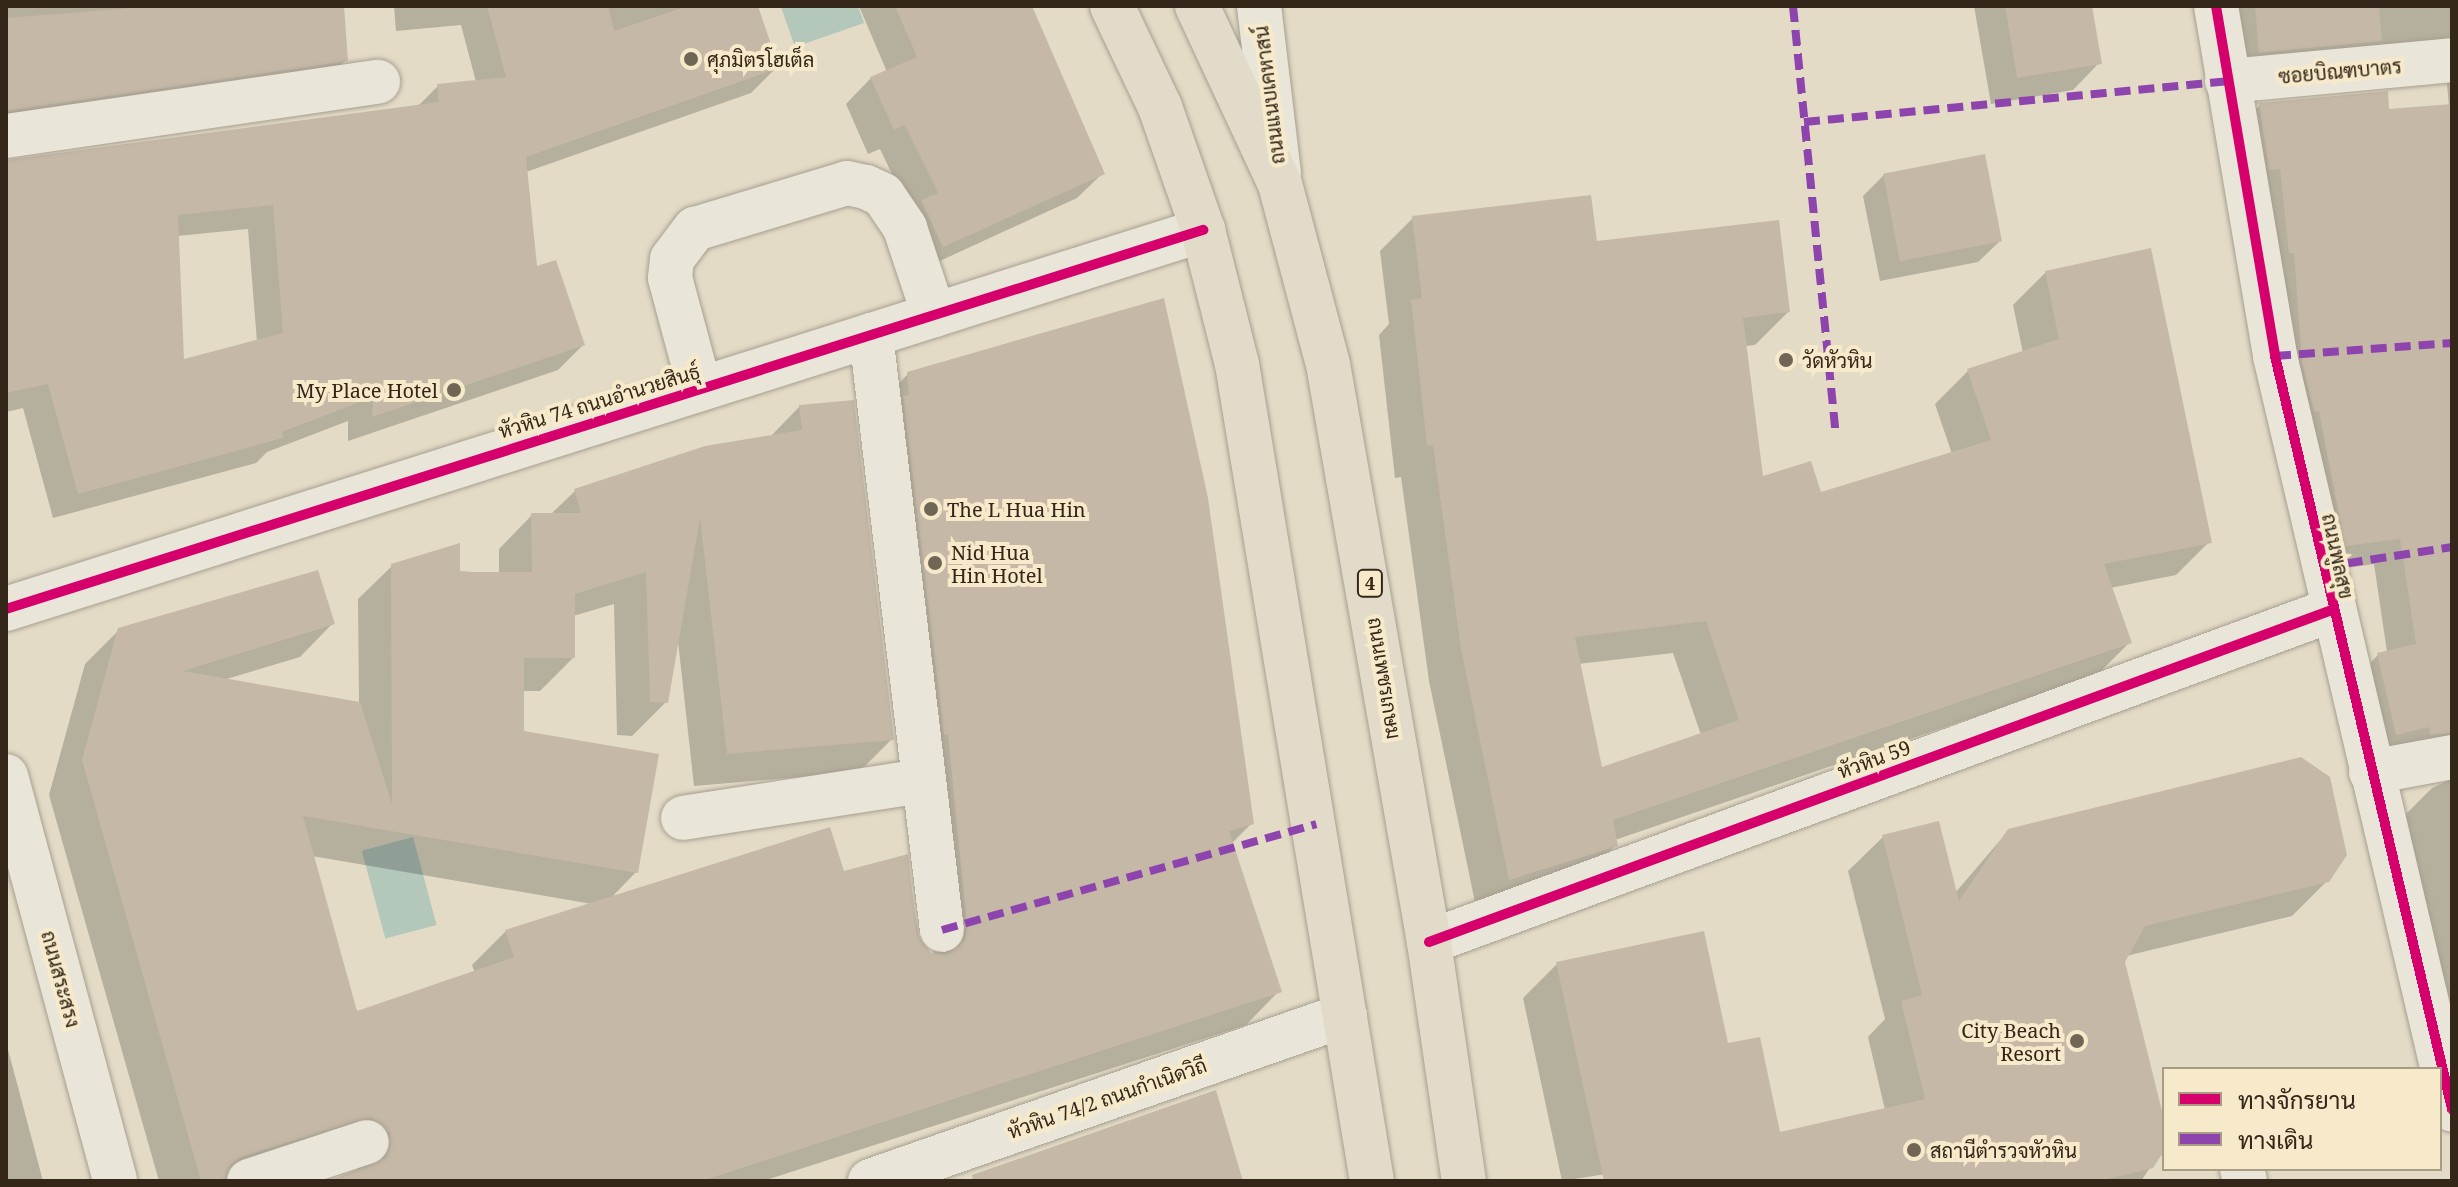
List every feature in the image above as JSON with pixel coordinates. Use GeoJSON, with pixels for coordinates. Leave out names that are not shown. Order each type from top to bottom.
{"type":"FeatureCollection","features":[{"type":"Feature","properties":{"kind":"main road"},"geometry":{"type":"LineString","coordinates":[[1112,6],[1160,107],[1203,230],[1237,364],[1264,509],[1372,1181]]}},
{"type":"Feature","properties":{"kind":"main road","name":"ถนนเพชรเกษม"},"geometry":{"type":"LineString","coordinates":[[1197,6],[1280,184],[1328,364],[1357,510],[1429,942],[1464,1181]]}},
{"type":"Feature","properties":{"kind":"street","name":"ถนนแนบเคหาสน์"},"geometry":{"type":"LineString","coordinates":[[1259,6],[1280,184]]}},
{"type":"Feature","properties":{"kind":"street","name":"ถนนพูลสุข"},"geometry":{"type":"LineString","coordinates":[[2216,6],[2275,356],[2332,610],[2442,1067]]}},
{"type":"Feature","properties":{"kind":"street","name":"ซอยบิณฑบาตร"},"geometry":{"type":"LineString","coordinates":[[2227,81],[2452,60]]}},
{"type":"Feature","properties":{"kind":"street"},"geometry":{"type":"LineString","coordinates":[[6,136],[378,82]]}},
{"type":"Feature","properties":{"kind":"street"},"geometry":{"type":"LineString","coordinates":[[700,389],[670,278],[672,259],[695,229],[847,183],[866,187],[883,195],[901,220],[934,315]]}},
{"type":"Feature","properties":{"kind":"street","name":"หัวหิน 74 ถนนอำนวยสินธุ์"},"geometry":{"type":"LineString","coordinates":[[6,609],[1203,230]]}},
{"type":"Feature","properties":{"kind":"street"},"geometry":{"type":"LineString","coordinates":[[871,335],[921,781],[942,930]]}},
{"type":"Feature","properties":{"kind":"street","name":"หัวหิน 59"},"geometry":{"type":"LineString","coordinates":[[1429,942],[2332,610]]}},
{"type":"Feature","properties":{"kind":"street"},"geometry":{"type":"LineString","coordinates":[[2371,772],[2452,757]]}},
{"type":"Feature","properties":{"kind":"street","name":"ถนนสระสรง"},"geometry":{"type":"LineString","coordinates":[[6,776],[115,1181]]}},
{"type":"Feature","properties":{"kind":"street"},"geometry":{"type":"LineString","coordinates":[[683,818],[921,781]]}},
{"type":"Feature","properties":{"kind":"street","name":"หัวหิน 74/2 ถนนกำเนิดวิถี"},"geometry":{"type":"LineString","coordinates":[[870,1181],[1345,1015]]}},
{"type":"Feature","properties":{"kind":"street","name":"ถนนพูลสุข"},"geometry":{"type":"LineString","coordinates":[[2442,1067],[2452,1109]]}},
{"type":"Feature","properties":{"kind":"street"},"geometry":{"type":"LineString","coordinates":[[249,1181],[367,1142]]}},
{"type":"Feature","properties":{"kind":"shaded area"},"geometry":{"type":"Polygon","coordinates":[[[858,6],[864,23],[795,47],[781,7],[858,6]]]}},
{"type":"Feature","properties":{"kind":"shaded area"},"geometry":{"type":"Polygon","coordinates":[[[413,837],[437,925],[385,939],[362,851],[413,837]]]}},
{"type":"Feature","properties":{"kind":"building"},"geometry":{"type":"Polygon","coordinates":[[[157,6],[344,6],[348,61],[6,111],[6,18],[157,6]]]}},
{"type":"Feature","properties":{"kind":"building"},"geometry":{"type":"Polygon","coordinates":[[[487,6],[608,6],[614,31],[687,6],[758,6],[779,68],[526,157],[537,266],[556,260],[585,345],[372,417],[373,397],[282,432],[283,438],[78,494],[48,384],[6,393],[6,160],[439,102],[437,84],[506,77],[487,6]],[[273,205],[178,215],[184,359],[283,333],[273,205]]]}},
{"type":"Feature","properties":{"kind":"building"},"geometry":{"type":"Polygon","coordinates":[[[895,6],[1032,6],[1105,174],[943,247],[921,200],[938,193],[905,125],[894,130],[870,77],[917,57],[895,6]]]}},
{"type":"Feature","properties":{"kind":"building"},"geometry":{"type":"Polygon","coordinates":[[[2005,6],[2092,6],[2102,64],[2017,78],[2005,6]]]}},
{"type":"Feature","properties":{"kind":"building"},"geometry":{"type":"Polygon","coordinates":[[[2255,6],[2379,6],[2382,41],[2259,53],[2255,6]]]}},
{"type":"Feature","properties":{"kind":"building"},"geometry":{"type":"Polygon","coordinates":[[[2388,91],[2389,109],[2452,104],[2452,733],[2430,735],[2429,727],[2396,735],[2377,653],[2416,644],[2400,539],[2345,546],[2319,411],[2314,412],[2302,363],[2294,253],[2289,253],[2280,169],[2269,170],[2259,103],[2388,91]]]}},
{"type":"Feature","properties":{"kind":"building"},"geometry":{"type":"Polygon","coordinates":[[[1985,154],[2002,241],[1900,261],[1883,174],[1985,154]]]}},
{"type":"Feature","properties":{"kind":"building"},"geometry":{"type":"Polygon","coordinates":[[[1591,195],[1597,241],[1779,220],[1790,312],[1743,318],[1763,476],[1811,461],[1821,492],[1991,440],[1967,369],[2059,339],[2045,271],[2151,248],[2212,543],[2104,564],[2132,643],[1613,820],[1618,846],[1509,880],[1461,649],[1433,445],[1427,446],[1411,300],[1422,298],[1412,216],[1591,195]],[[1706,621],[1575,637],[1602,767],[1739,720],[1706,621]]]}},
{"type":"Feature","properties":{"kind":"building"},"geometry":{"type":"Polygon","coordinates":[[[1164,298],[1208,498],[1254,824],[1229,831],[1282,992],[702,1181],[329,1181],[386,1158],[390,1133],[371,1117],[241,1157],[230,1165],[225,1181],[201,1181],[82,760],[118,628],[318,570],[335,624],[183,671],[360,702],[392,804],[391,564],[460,543],[460,572],[532,572],[531,513],[581,513],[574,489],[705,446],[802,430],[799,405],[854,400],[894,740],[727,754],[700,518],[668,703],[650,702],[646,572],[575,594],[575,658],[524,658],[524,731],[659,754],[638,873],[303,816],[357,1011],[514,957],[505,930],[830,827],[844,871],[908,854],[917,934],[931,953],[946,955],[965,941],[967,927],[948,734],[944,735],[903,396],[909,395],[907,372],[1164,298]]]}},
{"type":"Feature","properties":{"kind":"building"},"geometry":{"type":"Polygon","coordinates":[[[2301,757],[2330,777],[2347,855],[2329,882],[2145,926],[2125,962],[2162,1111],[2162,1154],[2153,1168],[2099,1181],[1604,1181],[1556,962],[1704,931],[1728,1043],[1760,1037],[1780,1132],[1925,1099],[1901,1001],[1922,995],[1882,835],[1939,821],[1959,901],[2008,829],[2301,757]]]}},
{"type":"Feature","properties":{"kind":"building"},"geometry":{"type":"Polygon","coordinates":[[[1216,1090],[1243,1181],[973,1181],[972,1175],[1216,1090]]]}},
{"type":"Feature","properties":{"kind":"marked path"},"geometry":{"type":"LineString","coordinates":[[1793,6],[1835,429]]}},
{"type":"Feature","properties":{"kind":"marked path"},"geometry":{"type":"LineString","coordinates":[[1804,122],[2227,81]]}},
{"type":"Feature","properties":{"kind":"marked path"},"geometry":{"type":"LineString","coordinates":[[2275,356],[2452,343]]}},
{"type":"Feature","properties":{"kind":"marked path"},"geometry":{"type":"LineString","coordinates":[[2323,567],[2452,547]]}},
{"type":"Feature","properties":{"kind":"marked path"},"geometry":{"type":"LineString","coordinates":[[942,930],[1316,824]]}},
{"type":"Feature","properties":{"kind":"cycle path"},"geometry":{"type":"LineString","coordinates":[[2216,6],[2275,356],[2452,1109]]}},
{"type":"Feature","properties":{"kind":"cycle path"},"geometry":{"type":"LineString","coordinates":[[6,609],[1203,230]]}},
{"type":"Feature","properties":{"kind":"cycle path"},"geometry":{"type":"LineString","coordinates":[[1429,942],[2332,610]]}},
{"type":"Feature","properties":{"kind":"place","name":"ศุภมิตรโฮเต็ล"},"geometry":{"type":"Point","coordinates":[691,59]}},
{"type":"Feature","properties":{"kind":"place","name":"วัดหัวหิน"},"geometry":{"type":"Point","coordinates":[1786,360]}},
{"type":"Feature","properties":{"kind":"place","name":"My Place Hotel"},"geometry":{"type":"Point","coordinates":[454,390]}},
{"type":"Feature","properties":{"kind":"place","name":"The L Hua Hin"},"geometry":{"type":"Point","coordinates":[931,509]}},
{"type":"Feature","properties":{"kind":"place","name":"Nid Hua Hin Hotel"},"geometry":{"type":"Point","coordinates":[935,563]}},
{"type":"Feature","properties":{"kind":"place","name":"City Beach Resort"},"geometry":{"type":"Point","coordinates":[2077,1041]}},
{"type":"Feature","properties":{"kind":"place","name":"สถานีตำรวจหัวหิน"},"geometry":{"type":"Point","coordinates":[1914,1150]}}]}
